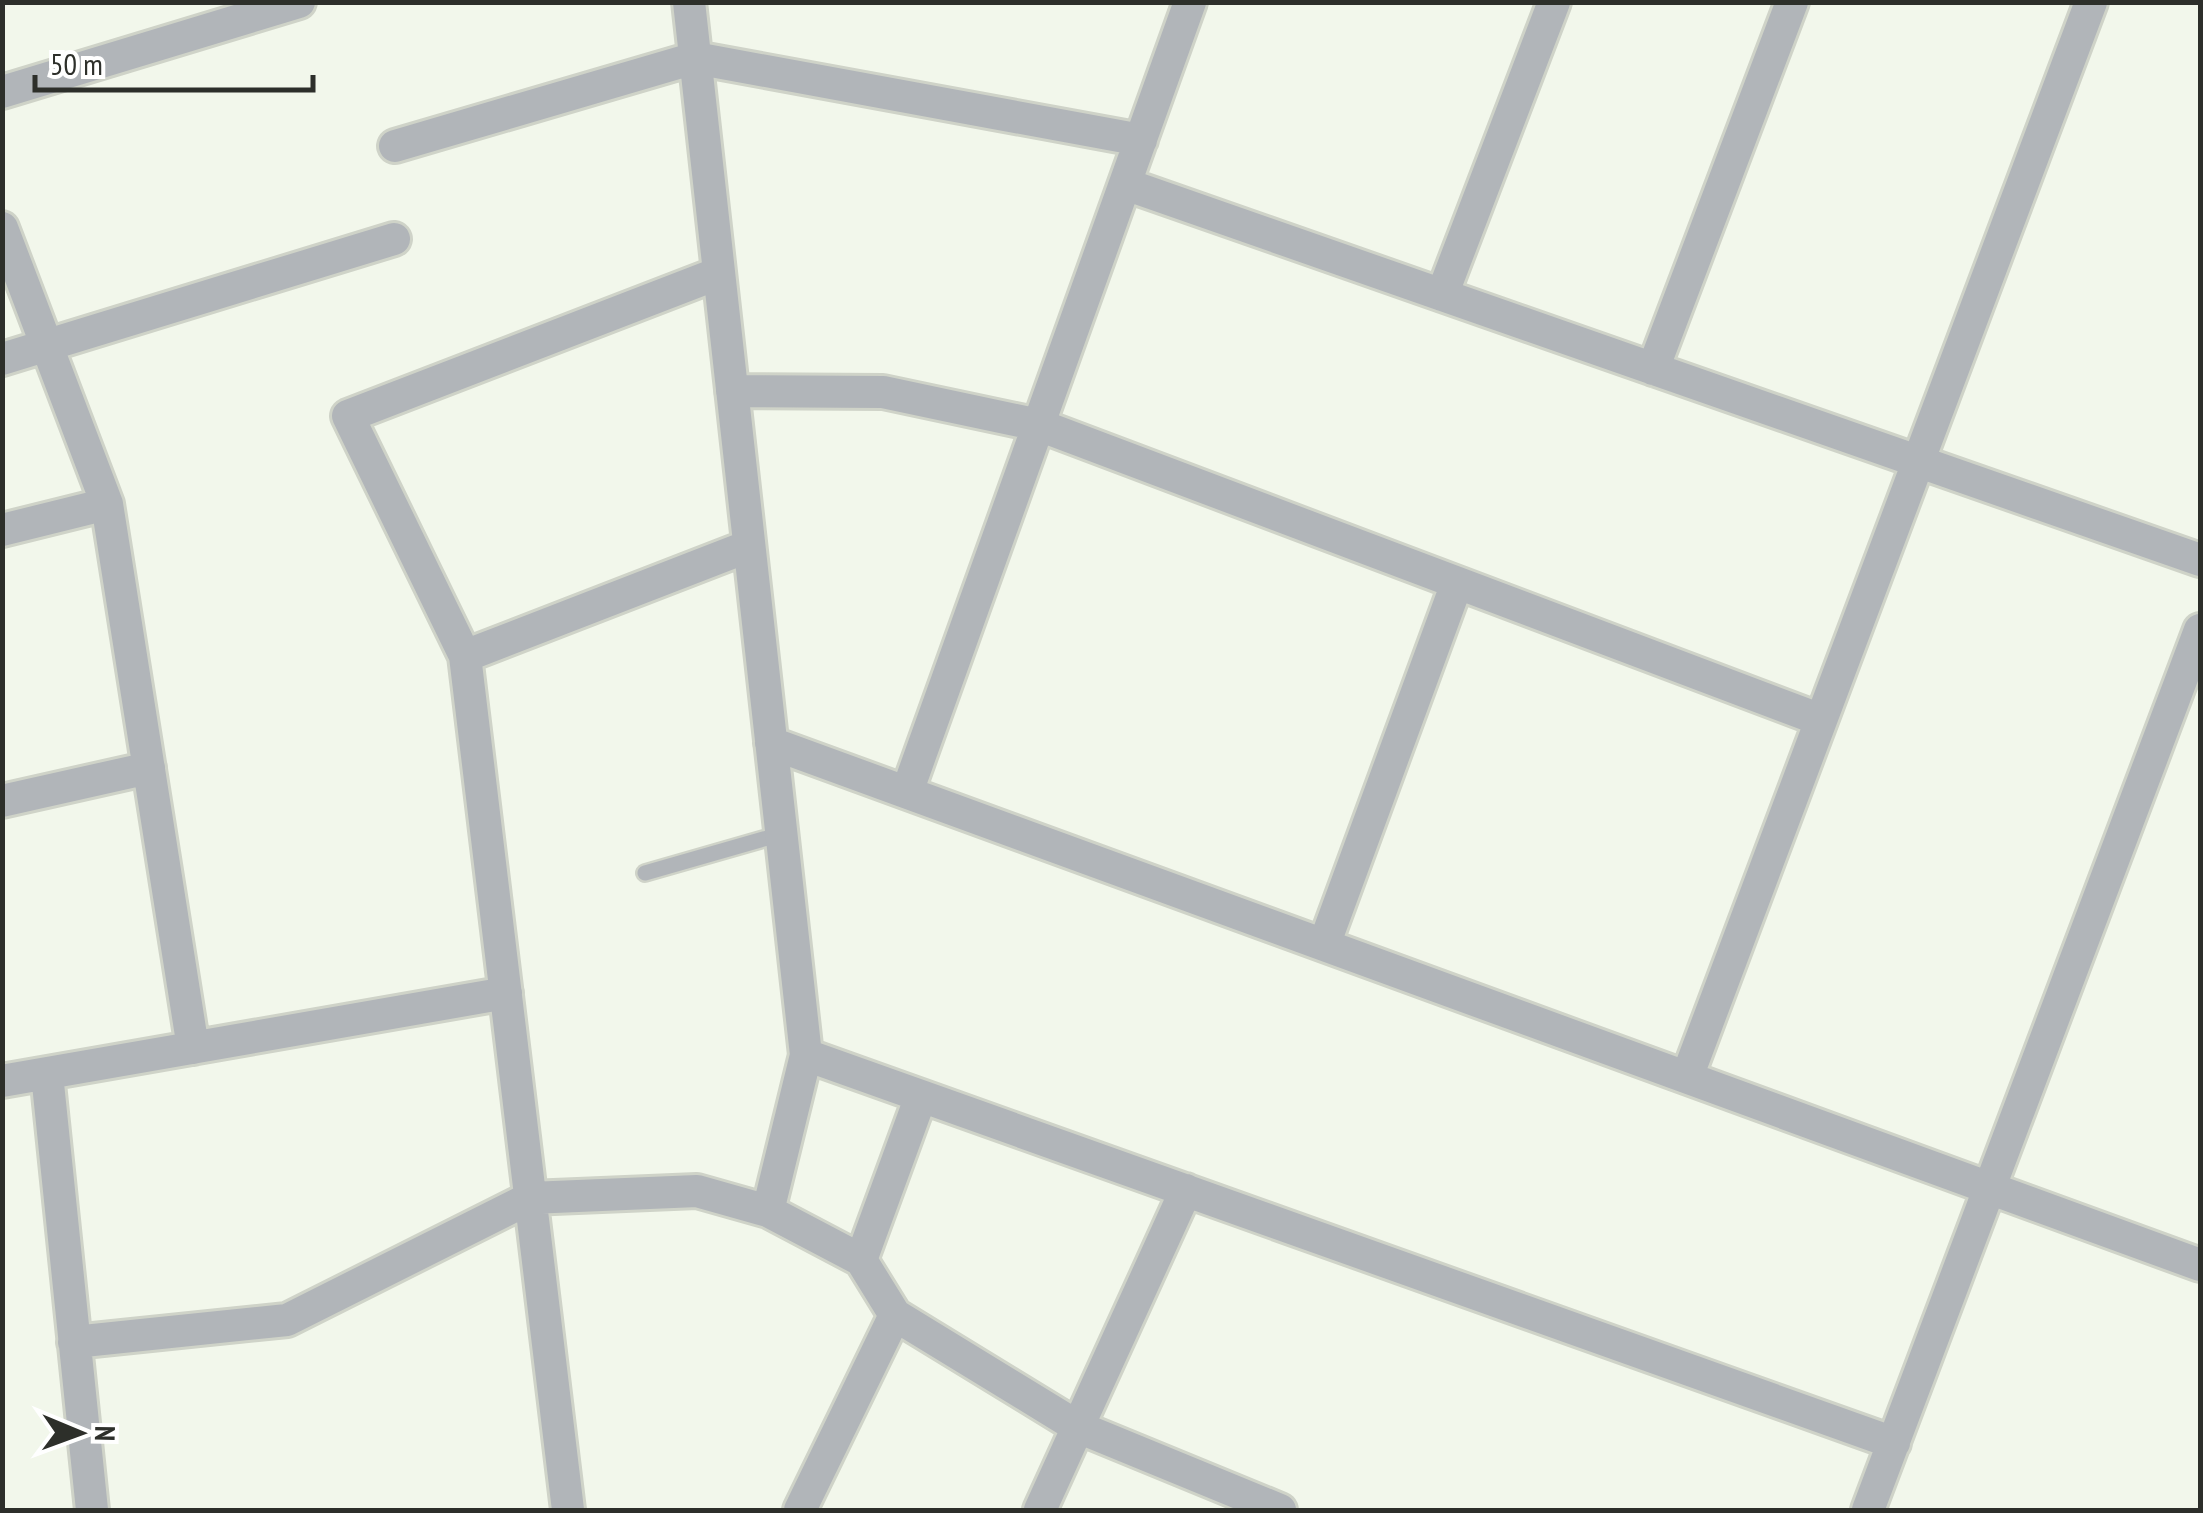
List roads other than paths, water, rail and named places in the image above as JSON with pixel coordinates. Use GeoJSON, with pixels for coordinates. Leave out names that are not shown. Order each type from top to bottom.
{"type":"FeatureCollection","features":[{"type":"Feature","properties":{"kind":"street"},"geometry":{"type":"LineString","coordinates":[[2,92],[299,2]]}},
{"type":"Feature","properties":{"kind":"street"},"geometry":{"type":"LineString","coordinates":[[689,2],[806,1054],[768,1210]]}},
{"type":"Feature","properties":{"kind":"street"},"geometry":{"type":"LineString","coordinates":[[907,792],[1190,2]]}},
{"type":"Feature","properties":{"kind":"street"},"geometry":{"type":"LineString","coordinates":[[1442,295],[1554,2]]}},
{"type":"Feature","properties":{"kind":"street"},"geometry":{"type":"LineString","coordinates":[[1654,370],[1792,2]]}},
{"type":"Feature","properties":{"kind":"street"},"geometry":{"type":"LineString","coordinates":[[1687,1077],[2091,2]]}},
{"type":"Feature","properties":{"kind":"street"},"geometry":{"type":"LineString","coordinates":[[396,146],[696,58],[1141,140]]}},
{"type":"Feature","properties":{"kind":"street"},"geometry":{"type":"LineString","coordinates":[[1125,184],[2200,560]]}},
{"type":"Feature","properties":{"kind":"street"},"geometry":{"type":"LineString","coordinates":[[2,228],[107,504],[194,1048]]}},
{"type":"Feature","properties":{"kind":"street"},"geometry":{"type":"LineString","coordinates":[[2,359],[394,240]]}},
{"type":"Feature","properties":{"kind":"street"},"geometry":{"type":"LineString","coordinates":[[568,1510],[465,656],[348,416],[719,273]]}},
{"type":"Feature","properties":{"kind":"street"},"geometry":{"type":"LineString","coordinates":[[732,390],[883,392],[1039,425],[1821,720]]}},
{"type":"Feature","properties":{"kind":"street"},"geometry":{"type":"LineString","coordinates":[[2,530],[107,504]]}},
{"type":"Feature","properties":{"kind":"street"},"geometry":{"type":"LineString","coordinates":[[465,656],[749,546]]}},
{"type":"Feature","properties":{"kind":"street"},"geometry":{"type":"LineString","coordinates":[[1324,945],[1457,583]]}},
{"type":"Feature","properties":{"kind":"street"},"geometry":{"type":"LineString","coordinates":[[1868,1510],[2200,630]]}},
{"type":"Feature","properties":{"kind":"street"},"geometry":{"type":"LineString","coordinates":[[771,743],[2200,1265]]}},
{"type":"Feature","properties":{"kind":"street"},"geometry":{"type":"LineString","coordinates":[[2,802],[149,768]]}},
{"type":"Feature","properties":{"kind":"street"},"geometry":{"type":"LineString","coordinates":[[2,1082],[506,993]]}},
{"type":"Feature","properties":{"kind":"street"},"geometry":{"type":"LineString","coordinates":[[806,1054],[1894,1442]]}},
{"type":"Feature","properties":{"kind":"street"},"geometry":{"type":"LineString","coordinates":[[47,1074],[92,1510]]}},
{"type":"Feature","properties":{"kind":"street"},"geometry":{"type":"LineString","coordinates":[[861,1260],[921,1096]]}},
{"type":"Feature","properties":{"kind":"street"},"geometry":{"type":"LineString","coordinates":[[1040,1510],[1186,1190]]}},
{"type":"Feature","properties":{"kind":"street"},"geometry":{"type":"LineString","coordinates":[[74,1342],[287,1320],[530,1198],[697,1191],[768,1210],[861,1260],[895,1315],[1078,1427],[1280,1510]]}},
{"type":"Feature","properties":{"kind":"street"},"geometry":{"type":"LineString","coordinates":[[800,1510],[895,1315]]}},
{"type":"Feature","properties":{"kind":"lane"},"geometry":{"type":"LineString","coordinates":[[645,873],[781,834]]}}]}
